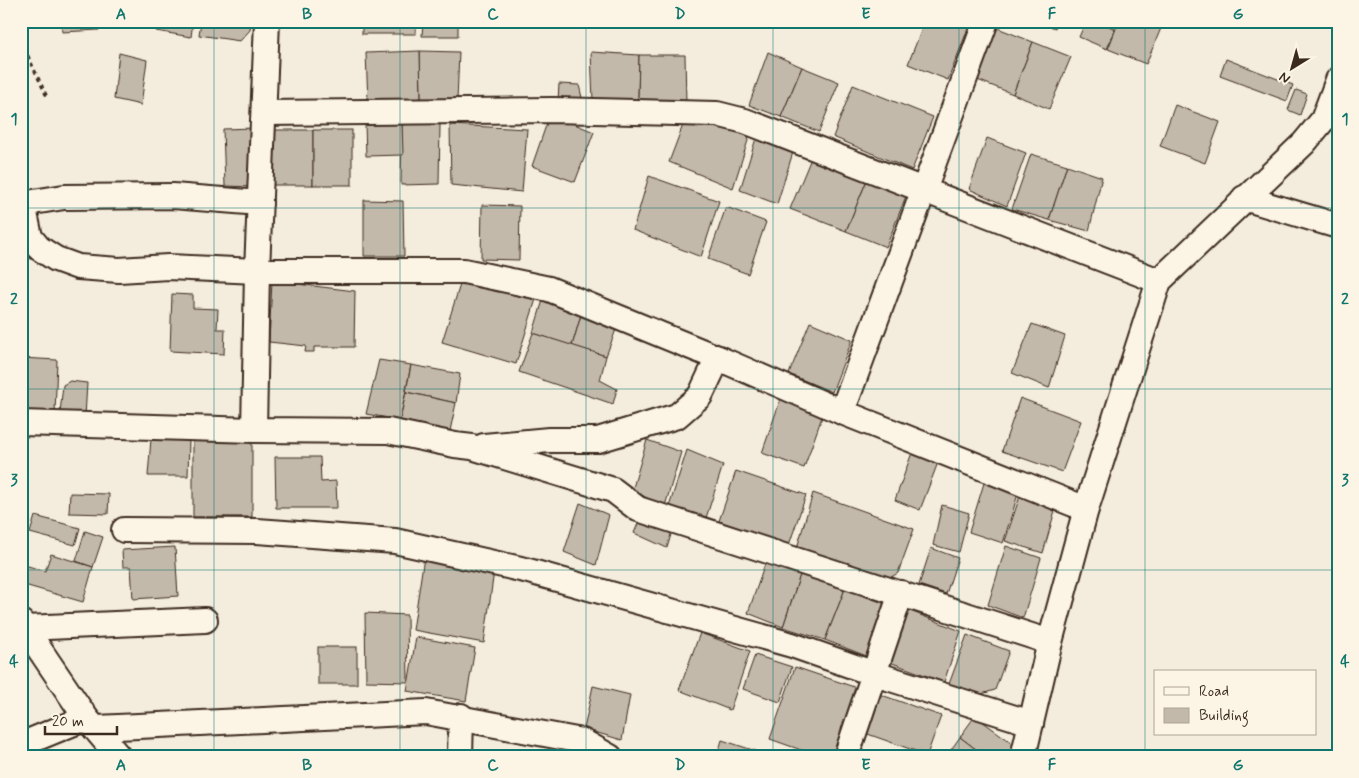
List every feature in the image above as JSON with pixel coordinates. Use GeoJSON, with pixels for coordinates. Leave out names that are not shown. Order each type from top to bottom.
{"type":"FeatureCollection","features":[{"type":"Feature","properties":{"kind":"street"},"geometry":{"type":"LineString","coordinates":[[254,430],[257,271],[265,113],[267,21]]}},
{"type":"Feature","properties":{"kind":"street"},"geometry":{"type":"LineString","coordinates":[[842,412],[986,21]]}},
{"type":"Feature","properties":{"kind":"street"},"geometry":{"type":"LineString","coordinates":[[1023,757],[1050,642],[1086,509],[1159,281],[1244,198],[1330,122],[1338,80]]}},
{"type":"Feature","properties":{"kind":"street"},"geometry":{"type":"LineString","coordinates":[[265,113],[553,110],[717,114],[745,121],[1159,281]]}},
{"type":"Feature","properties":{"kind":"street"},"geometry":{"type":"LineString","coordinates":[[260,203],[173,196],[64,196],[22,204],[30,237],[39,248],[56,259],[78,267],[119,270],[168,267],[257,271],[464,271],[549,289],[718,358],[842,412],[1086,509]]}},
{"type":"Feature","properties":{"kind":"street"},"geometry":{"type":"LineString","coordinates":[[1244,198],[1338,226]]}},
{"type":"Feature","properties":{"kind":"street"},"geometry":{"type":"LineString","coordinates":[[21,423],[254,430],[388,431],[455,446],[472,447],[550,440],[598,440],[677,416],[700,396],[718,358]]}},
{"type":"Feature","properties":{"kind":"street"},"geometry":{"type":"LineString","coordinates":[[472,447],[613,490],[638,510],[1050,642]]}},
{"type":"Feature","properties":{"kind":"street"},"geometry":{"type":"LineString","coordinates":[[124,530],[257,531],[395,540],[525,570],[792,645],[875,674],[1031,723]]}},
{"type":"Feature","properties":{"kind":"street"},"geometry":{"type":"LineString","coordinates":[[846,757],[901,593]]}},
{"type":"Feature","properties":{"kind":"street"},"geometry":{"type":"LineString","coordinates":[[23,625],[205,620]]}},
{"type":"Feature","properties":{"kind":"street"},"geometry":{"type":"LineString","coordinates":[[23,625],[92,723],[119,757]]}},
{"type":"Feature","properties":{"kind":"street"},"geometry":{"type":"LineString","coordinates":[[21,742],[30,742],[92,723],[426,712],[461,716],[582,741],[610,757]]}},
{"type":"Feature","properties":{"kind":"street"},"geometry":{"type":"LineString","coordinates":[[460,757],[461,716]]}},
{"type":"Feature","properties":{"kind":"path"},"geometry":{"type":"LineString","coordinates":[[21,41],[48,99]]}},
{"type":"Feature","properties":{"kind":"building"},"geometry":{"type":"Polygon","coordinates":[[[61,21],[99,21],[99,30],[62,32],[61,21]]]}},
{"type":"Feature","properties":{"kind":"building"},"geometry":{"type":"Polygon","coordinates":[[[157,21],[193,21],[191,37],[156,31],[157,21]]]}},
{"type":"Feature","properties":{"kind":"building"},"geometry":{"type":"Polygon","coordinates":[[[201,21],[251,21],[250,30],[240,41],[199,35],[201,21]]]}},
{"type":"Feature","properties":{"kind":"building"},"geometry":{"type":"Polygon","coordinates":[[[362,21],[416,21],[416,34],[362,34],[362,21]]]}},
{"type":"Feature","properties":{"kind":"building"},"geometry":{"type":"Polygon","coordinates":[[[423,21],[458,21],[458,36],[422,36],[423,21]]]}},
{"type":"Feature","properties":{"kind":"building"},"geometry":{"type":"Polygon","coordinates":[[[925,21],[971,21],[948,80],[908,64],[925,21]]]}},
{"type":"Feature","properties":{"kind":"building"},"geometry":{"type":"Polygon","coordinates":[[[1036,21],[1058,21],[1055,28],[1036,21]]]}},
{"type":"Feature","properties":{"kind":"building"},"geometry":{"type":"Polygon","coordinates":[[[1086,21],[1098,21],[1115,29],[1107,49],[1079,37],[1086,21]]]}},
{"type":"Feature","properties":{"kind":"building"},"geometry":{"type":"Polygon","coordinates":[[[1119,21],[1140,24],[1141,21],[1164,21],[1146,64],[1108,49],[1119,21]]]}},
{"type":"Feature","properties":{"kind":"building"},"geometry":{"type":"Polygon","coordinates":[[[995,27],[1033,42],[1013,94],[975,79],[995,27]]]}},
{"type":"Feature","properties":{"kind":"building"},"geometry":{"type":"Polygon","coordinates":[[[1033,42],[1071,57],[1049,109],[1013,94],[1033,42]]]}},
{"type":"Feature","properties":{"kind":"building"},"geometry":{"type":"Polygon","coordinates":[[[420,51],[459,52],[457,101],[421,101],[420,51]]]}},
{"type":"Feature","properties":{"kind":"building"},"geometry":{"type":"Polygon","coordinates":[[[420,51],[421,101],[368,102],[366,53],[420,51]]]}},
{"type":"Feature","properties":{"kind":"building"},"geometry":{"type":"Polygon","coordinates":[[[591,52],[639,55],[638,101],[593,101],[591,52]]]}},
{"type":"Feature","properties":{"kind":"building"},"geometry":{"type":"Polygon","coordinates":[[[768,52],[802,67],[781,117],[749,105],[768,52]]]}},
{"type":"Feature","properties":{"kind":"building"},"geometry":{"type":"Polygon","coordinates":[[[119,53],[147,60],[141,105],[114,99],[119,53]]]}},
{"type":"Feature","properties":{"kind":"building"},"geometry":{"type":"Polygon","coordinates":[[[639,55],[685,55],[686,103],[638,101],[639,55]]]}},
{"type":"Feature","properties":{"kind":"building"},"geometry":{"type":"Polygon","coordinates":[[[1226,59],[1293,85],[1287,101],[1220,76],[1226,59]]]}},
{"type":"Feature","properties":{"kind":"building"},"geometry":{"type":"Polygon","coordinates":[[[802,67],[839,82],[819,132],[781,117],[802,67]]]}},
{"type":"Feature","properties":{"kind":"building"},"geometry":{"type":"Polygon","coordinates":[[[559,84],[579,85],[583,102],[558,101],[559,84]]]}},
{"type":"Feature","properties":{"kind":"building"},"geometry":{"type":"Polygon","coordinates":[[[853,85],[933,117],[912,170],[833,137],[853,85]]]}},
{"type":"Feature","properties":{"kind":"building"},"geometry":{"type":"Polygon","coordinates":[[[1296,90],[1307,94],[1300,115],[1288,110],[1296,90]]]}},
{"type":"Feature","properties":{"kind":"building"},"geometry":{"type":"Polygon","coordinates":[[[1175,105],[1220,122],[1205,163],[1160,146],[1175,105]]]}},
{"type":"Feature","properties":{"kind":"building"},"geometry":{"type":"Polygon","coordinates":[[[550,114],[594,132],[575,182],[532,166],[550,114]]]}},
{"type":"Feature","properties":{"kind":"building"},"geometry":{"type":"Polygon","coordinates":[[[402,123],[440,124],[439,184],[401,185],[402,123]]]}},
{"type":"Feature","properties":{"kind":"building"},"geometry":{"type":"Polygon","coordinates":[[[402,123],[403,155],[366,156],[365,124],[402,123]]]}},
{"type":"Feature","properties":{"kind":"building"},"geometry":{"type":"Polygon","coordinates":[[[450,125],[527,129],[522,192],[451,185],[450,125]]]}},
{"type":"Feature","properties":{"kind":"building"},"geometry":{"type":"Polygon","coordinates":[[[683,125],[734,129],[750,134],[733,188],[669,162],[683,125]]]}},
{"type":"Feature","properties":{"kind":"building"},"geometry":{"type":"Polygon","coordinates":[[[255,128],[255,187],[225,186],[223,129],[255,128]]]}},
{"type":"Feature","properties":{"kind":"building"},"geometry":{"type":"Polygon","coordinates":[[[273,130],[313,130],[313,185],[273,185],[273,130]]]}},
{"type":"Feature","properties":{"kind":"building"},"geometry":{"type":"Polygon","coordinates":[[[313,130],[352,130],[352,185],[313,185],[313,130]]]}},
{"type":"Feature","properties":{"kind":"building"},"geometry":{"type":"Polygon","coordinates":[[[757,135],[794,149],[777,204],[740,190],[757,135]]]}},
{"type":"Feature","properties":{"kind":"building"},"geometry":{"type":"Polygon","coordinates":[[[987,138],[1026,153],[1007,206],[969,189],[987,138]]]}},
{"type":"Feature","properties":{"kind":"building"},"geometry":{"type":"Polygon","coordinates":[[[1031,154],[1067,165],[1049,220],[1012,209],[1031,154]]]}},
{"type":"Feature","properties":{"kind":"building"},"geometry":{"type":"Polygon","coordinates":[[[812,156],[867,180],[846,231],[790,209],[812,156]]]}},
{"type":"Feature","properties":{"kind":"building"},"geometry":{"type":"Polygon","coordinates":[[[1067,165],[1102,177],[1089,231],[1049,220],[1067,165]]]}},
{"type":"Feature","properties":{"kind":"building"},"geometry":{"type":"Polygon","coordinates":[[[649,176],[719,201],[701,257],[633,230],[649,176]]]}},
{"type":"Feature","properties":{"kind":"building"},"geometry":{"type":"Polygon","coordinates":[[[867,180],[906,196],[886,247],[846,231],[867,180]]]}},
{"type":"Feature","properties":{"kind":"building"},"geometry":{"type":"Polygon","coordinates":[[[364,200],[403,201],[404,256],[364,256],[364,200]]]}},
{"type":"Feature","properties":{"kind":"building"},"geometry":{"type":"Polygon","coordinates":[[[482,205],[520,206],[519,260],[481,259],[482,205]]]}},
{"type":"Feature","properties":{"kind":"building"},"geometry":{"type":"Polygon","coordinates":[[[726,207],[766,222],[748,274],[708,259],[726,207]]]}},
{"type":"Feature","properties":{"kind":"building"},"geometry":{"type":"Polygon","coordinates":[[[463,275],[536,299],[516,364],[442,342],[463,275]]]}},
{"type":"Feature","properties":{"kind":"building"},"geometry":{"type":"Polygon","coordinates":[[[272,281],[355,291],[354,347],[314,347],[314,352],[305,352],[306,346],[269,342],[272,281]]]}},
{"type":"Feature","properties":{"kind":"building"},"geometry":{"type":"Polygon","coordinates":[[[172,294],[193,295],[193,308],[218,309],[217,329],[225,329],[224,354],[170,351],[172,294]]]}},
{"type":"Feature","properties":{"kind":"building"},"geometry":{"type":"Polygon","coordinates":[[[543,300],[581,315],[572,346],[533,333],[543,300]]]}},
{"type":"Feature","properties":{"kind":"building"},"geometry":{"type":"Polygon","coordinates":[[[581,315],[617,327],[606,356],[572,346],[581,315]]]}},
{"type":"Feature","properties":{"kind":"building"},"geometry":{"type":"Polygon","coordinates":[[[810,322],[852,340],[832,392],[789,374],[810,322]]]}},
{"type":"Feature","properties":{"kind":"building"},"geometry":{"type":"Polygon","coordinates":[[[1032,324],[1065,336],[1049,388],[1012,373],[1032,324]]]}},
{"type":"Feature","properties":{"kind":"building"},"geometry":{"type":"Polygon","coordinates":[[[533,333],[606,356],[600,380],[617,389],[613,404],[519,372],[533,333]]]}},
{"type":"Feature","properties":{"kind":"building"},"geometry":{"type":"Polygon","coordinates":[[[21,358],[57,360],[55,414],[21,412],[21,358]]]}},
{"type":"Feature","properties":{"kind":"building"},"geometry":{"type":"Polygon","coordinates":[[[379,360],[411,365],[400,420],[366,414],[379,360]]]}},
{"type":"Feature","properties":{"kind":"building"},"geometry":{"type":"Polygon","coordinates":[[[411,365],[460,374],[456,403],[406,392],[411,365]]]}},
{"type":"Feature","properties":{"kind":"building"},"geometry":{"type":"Polygon","coordinates":[[[70,381],[87,383],[85,417],[60,413],[63,385],[70,381]]]}},
{"type":"Feature","properties":{"kind":"building"},"geometry":{"type":"Polygon","coordinates":[[[406,392],[456,403],[450,431],[400,420],[406,392]]]}},
{"type":"Feature","properties":{"kind":"building"},"geometry":{"type":"Polygon","coordinates":[[[781,398],[823,414],[804,468],[762,453],[781,398]]]}},
{"type":"Feature","properties":{"kind":"building"},"geometry":{"type":"Polygon","coordinates":[[[1020,398],[1081,421],[1062,472],[1002,451],[1020,398]]]}},
{"type":"Feature","properties":{"kind":"building"},"geometry":{"type":"Polygon","coordinates":[[[151,439],[189,439],[188,476],[148,476],[151,439]]]}},
{"type":"Feature","properties":{"kind":"building"},"geometry":{"type":"Polygon","coordinates":[[[193,439],[252,440],[252,517],[193,517],[193,439]]]}},
{"type":"Feature","properties":{"kind":"building"},"geometry":{"type":"Polygon","coordinates":[[[647,440],[681,452],[665,506],[632,491],[647,440]]]}},
{"type":"Feature","properties":{"kind":"building"},"geometry":{"type":"Polygon","coordinates":[[[914,447],[940,457],[920,510],[895,500],[914,447]]]}},
{"type":"Feature","properties":{"kind":"building"},"geometry":{"type":"Polygon","coordinates":[[[687,450],[723,465],[706,518],[669,507],[687,450]]]}},
{"type":"Feature","properties":{"kind":"building"},"geometry":{"type":"Polygon","coordinates":[[[275,457],[320,457],[321,482],[336,481],[337,508],[276,508],[275,457]]]}},
{"type":"Feature","properties":{"kind":"building"},"geometry":{"type":"Polygon","coordinates":[[[736,471],[806,495],[789,545],[719,521],[736,471]]]}},
{"type":"Feature","properties":{"kind":"building"},"geometry":{"type":"Polygon","coordinates":[[[984,483],[1018,494],[1003,543],[969,532],[984,483]]]}},
{"type":"Feature","properties":{"kind":"building"},"geometry":{"type":"Polygon","coordinates":[[[70,493],[109,494],[108,514],[69,513],[70,493]]]}},
{"type":"Feature","properties":{"kind":"building"},"geometry":{"type":"Polygon","coordinates":[[[813,493],[914,529],[898,573],[888,579],[797,548],[813,493]]]}},
{"type":"Feature","properties":{"kind":"building"},"geometry":{"type":"Polygon","coordinates":[[[1020,496],[1056,507],[1043,553],[1005,541],[1020,496]]]}},
{"type":"Feature","properties":{"kind":"building"},"geometry":{"type":"Polygon","coordinates":[[[580,503],[609,515],[596,565],[564,552],[580,503]]]}},
{"type":"Feature","properties":{"kind":"building"},"geometry":{"type":"Polygon","coordinates":[[[942,505],[969,513],[959,552],[933,545],[942,505]]]}},
{"type":"Feature","properties":{"kind":"building"},"geometry":{"type":"Polygon","coordinates":[[[35,516],[80,528],[75,545],[30,533],[35,516]]]}},
{"type":"Feature","properties":{"kind":"building"},"geometry":{"type":"Polygon","coordinates":[[[640,519],[672,531],[667,548],[634,533],[640,519]]]}},
{"type":"Feature","properties":{"kind":"building"},"geometry":{"type":"Polygon","coordinates":[[[85,531],[103,537],[93,567],[76,561],[85,531]]]}},
{"type":"Feature","properties":{"kind":"building"},"geometry":{"type":"Polygon","coordinates":[[[1006,546],[1041,558],[1023,618],[988,605],[1006,546]]]}},
{"type":"Feature","properties":{"kind":"building"},"geometry":{"type":"Polygon","coordinates":[[[175,547],[178,596],[133,599],[131,567],[123,567],[122,550],[175,547]]]}},
{"type":"Feature","properties":{"kind":"building"},"geometry":{"type":"Polygon","coordinates":[[[931,548],[958,558],[946,594],[919,585],[931,548]]]}},
{"type":"Feature","properties":{"kind":"building"},"geometry":{"type":"Polygon","coordinates":[[[51,554],[93,567],[83,602],[21,584],[21,564],[45,571],[51,554]]]}},
{"type":"Feature","properties":{"kind":"building"},"geometry":{"type":"Polygon","coordinates":[[[424,557],[494,571],[484,643],[413,630],[424,557]]]}},
{"type":"Feature","properties":{"kind":"building"},"geometry":{"type":"Polygon","coordinates":[[[766,561],[801,572],[783,627],[748,613],[766,561]]]}},
{"type":"Feature","properties":{"kind":"building"},"geometry":{"type":"Polygon","coordinates":[[[801,572],[845,589],[825,640],[783,627],[801,572]]]}},
{"type":"Feature","properties":{"kind":"building"},"geometry":{"type":"Polygon","coordinates":[[[845,589],[886,604],[869,657],[825,640],[845,589]]]}},
{"type":"Feature","properties":{"kind":"building"},"geometry":{"type":"Polygon","coordinates":[[[905,609],[961,631],[944,682],[887,661],[905,609]]]}},
{"type":"Feature","properties":{"kind":"building"},"geometry":{"type":"Polygon","coordinates":[[[365,613],[407,615],[408,682],[366,681],[365,613]]]}},
{"type":"Feature","properties":{"kind":"building"},"geometry":{"type":"Polygon","coordinates":[[[700,633],[750,651],[730,710],[679,690],[700,633]]]}},
{"type":"Feature","properties":{"kind":"building"},"geometry":{"type":"Polygon","coordinates":[[[967,635],[1009,651],[995,690],[978,695],[949,684],[967,635]]]}},
{"type":"Feature","properties":{"kind":"building"},"geometry":{"type":"Polygon","coordinates":[[[416,637],[475,648],[466,701],[407,691],[416,637]]]}},
{"type":"Feature","properties":{"kind":"building"},"geometry":{"type":"Polygon","coordinates":[[[318,647],[357,647],[357,684],[318,684],[318,647]]]}},
{"type":"Feature","properties":{"kind":"building"},"geometry":{"type":"Polygon","coordinates":[[[755,655],[792,667],[780,702],[743,689],[755,655]]]}},
{"type":"Feature","properties":{"kind":"building"},"geometry":{"type":"Polygon","coordinates":[[[795,667],[857,688],[836,757],[821,757],[770,739],[795,667]]]}},
{"type":"Feature","properties":{"kind":"building"},"geometry":{"type":"Polygon","coordinates":[[[593,686],[630,695],[622,740],[584,729],[593,686]]]}},
{"type":"Feature","properties":{"kind":"building"},"geometry":{"type":"Polygon","coordinates":[[[876,693],[941,716],[927,755],[862,732],[876,693]]]}},
{"type":"Feature","properties":{"kind":"building"},"geometry":{"type":"Polygon","coordinates":[[[975,716],[1015,745],[1007,757],[986,757],[960,737],[975,716]]]}},
{"type":"Feature","properties":{"kind":"building"},"geometry":{"type":"Polygon","coordinates":[[[960,737],[986,757],[946,757],[960,737]]]}},
{"type":"Feature","properties":{"kind":"building"},"geometry":{"type":"Polygon","coordinates":[[[722,740],[768,755],[767,757],[717,757],[722,740]]]}}]}
